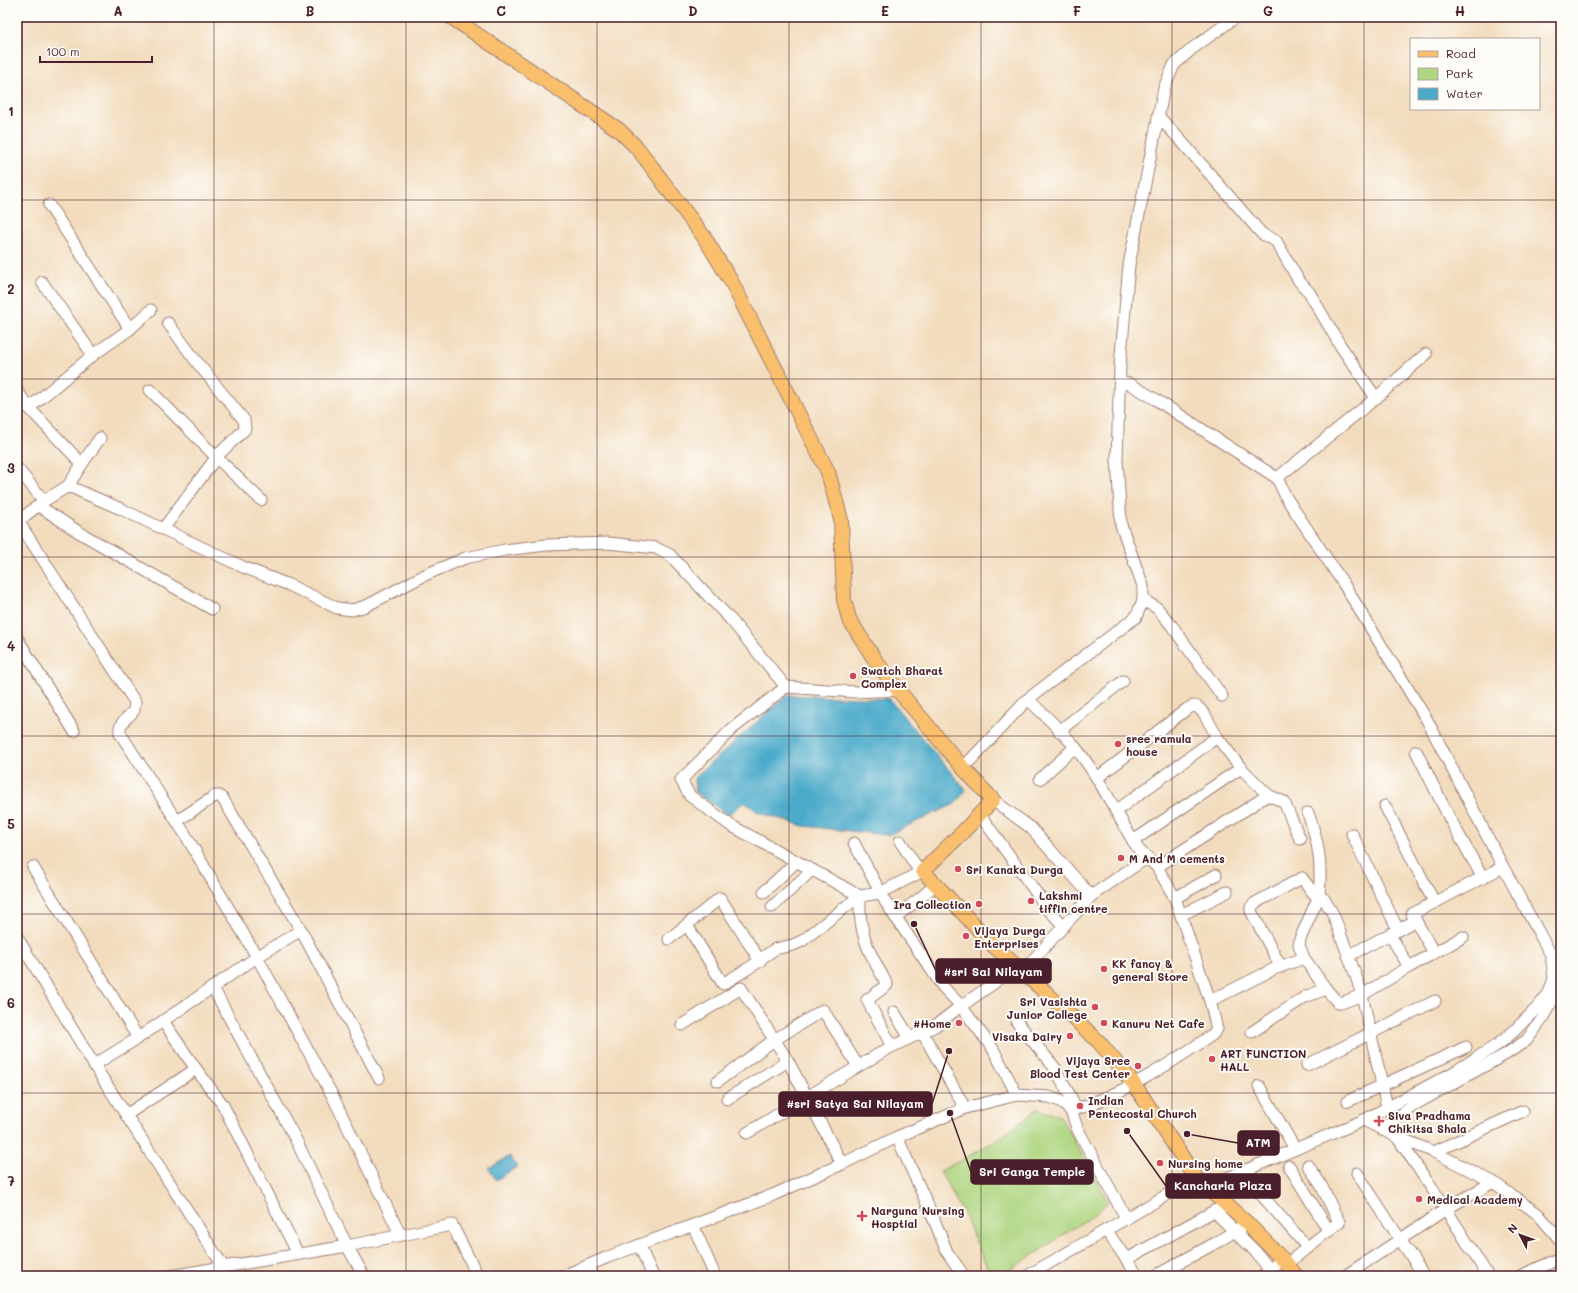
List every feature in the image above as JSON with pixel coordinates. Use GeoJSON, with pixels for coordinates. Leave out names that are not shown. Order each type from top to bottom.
{"type":"FeatureCollection","features":[{"type":"Feature","properties":{"kind":"main road"},"geometry":{"type":"LineString","coordinates":[[451,17],[619,130],[639,150],[704,237],[731,281],[828,472],[841,520],[844,600],[849,619],[875,660],[898,690],[963,768],[993,800],[980,815],[921,872],[936,884],[995,947],[1099,1042],[1134,1084],[1201,1182],[1247,1223],[1276,1266],[1296,1276]]}},
{"type":"Feature","properties":{"kind":"street"},"geometry":{"type":"LineString","coordinates":[[963,768],[1028,699],[1136,618],[1143,600],[1143,586],[1121,525],[1117,459],[1120,366],[1129,265],[1164,88],[1174,65],[1193,48],[1236,17]]}},
{"type":"Feature","properties":{"kind":"street"},"geometry":{"type":"LineString","coordinates":[[1158,116],[1262,234],[1276,241],[1299,281],[1309,292],[1340,345],[1376,398]]}},
{"type":"Feature","properties":{"kind":"street"},"geometry":{"type":"LineString","coordinates":[[49,205],[130,329]]}},
{"type":"Feature","properties":{"kind":"street"},"geometry":{"type":"LineString","coordinates":[[42,282],[94,355]]}},
{"type":"Feature","properties":{"kind":"street"},"geometry":{"type":"LineString","coordinates":[[29,408],[94,355],[130,329],[151,310]]}},
{"type":"Feature","properties":{"kind":"street"},"geometry":{"type":"LineString","coordinates":[[163,529],[216,457],[244,429],[244,420],[196,361],[168,323]]}},
{"type":"Feature","properties":{"kind":"street"},"geometry":{"type":"LineString","coordinates":[[1277,478],[1376,398],[1426,354]]}},
{"type":"Feature","properties":{"kind":"street"},"geometry":{"type":"LineString","coordinates":[[1120,383],[1130,384],[1155,399],[1277,478],[1287,499],[1343,583],[1427,720],[1493,873]]}},
{"type":"Feature","properties":{"kind":"street"},"geometry":{"type":"LineString","coordinates":[[150,390],[261,500]]}},
{"type":"Feature","properties":{"kind":"street"},"geometry":{"type":"LineString","coordinates":[[17,391],[29,408],[82,464]]}},
{"type":"Feature","properties":{"kind":"street"},"geometry":{"type":"LineString","coordinates":[[100,438],[68,486],[18,521],[135,702],[134,710],[119,728],[120,733],[176,821],[257,957],[330,1093],[400,1234]]}},
{"type":"Feature","properties":{"kind":"street"},"geometry":{"type":"LineString","coordinates":[[17,468],[41,504],[77,531],[212,610]]}},
{"type":"Feature","properties":{"kind":"street"},"geometry":{"type":"LineString","coordinates":[[68,486],[243,567],[289,585],[337,608],[352,610],[366,606],[425,575],[465,558],[505,550],[608,542],[656,548],[670,555],[731,620],[786,687]]}},
{"type":"Feature","properties":{"kind":"street"},"geometry":{"type":"LineString","coordinates":[[1143,600],[1157,608],[1172,626],[1222,696]]}},
{"type":"Feature","properties":{"kind":"street"},"geometry":{"type":"LineString","coordinates":[[17,638],[74,731]]}},
{"type":"Feature","properties":{"kind":"street"},"geometry":{"type":"LineString","coordinates":[[1060,730],[1123,681]]}},
{"type":"Feature","properties":{"kind":"street"},"geometry":{"type":"LineString","coordinates":[[860,901],[796,862],[730,825],[690,796],[681,780],[732,729],[786,687],[855,692],[898,690]]}},
{"type":"Feature","properties":{"kind":"street"},"geometry":{"type":"LineString","coordinates":[[564,1276],[590,1271],[639,1245],[772,1195],[842,1164],[897,1137],[965,1108],[1017,1095],[1049,1097],[1060,1101],[1074,1110],[1084,1108],[1171,1064],[1212,1035],[1217,1029],[1210,1001],[1175,898],[1157,867],[1139,850],[1133,841],[1097,778],[1075,747],[1028,699]]}},
{"type":"Feature","properties":{"kind":"street"},"geometry":{"type":"LineString","coordinates":[[1097,778],[1186,709],[1193,706],[1198,706],[1205,715],[1217,737],[1241,768],[1268,795],[1284,802],[1300,838]]}},
{"type":"Feature","properties":{"kind":"street"},"geometry":{"type":"LineString","coordinates":[[1116,811],[1217,737]]}},
{"type":"Feature","properties":{"kind":"street"},"geometry":{"type":"LineString","coordinates":[[1040,779],[1075,747]]}},
{"type":"Feature","properties":{"kind":"street"},"geometry":{"type":"LineString","coordinates":[[1027,1276],[1126,1218],[1201,1182],[1295,1149],[1374,1125],[1414,1105],[1506,1054],[1527,1040],[1545,1015],[1557,985],[1556,954],[1493,873],[1436,792],[1416,751]]}},
{"type":"Feature","properties":{"kind":"street"},"geometry":{"type":"LineString","coordinates":[[1133,841],[1241,768]]}},
{"type":"Feature","properties":{"kind":"street"},"geometry":{"type":"LineString","coordinates":[[1157,867],[1268,795]]}},
{"type":"Feature","properties":{"kind":"street"},"geometry":{"type":"LineString","coordinates":[[176,821],[215,796],[221,798],[301,930],[380,1078]]}},
{"type":"Feature","properties":{"kind":"street"},"geometry":{"type":"LineString","coordinates":[[993,800],[1031,828],[1091,896]]}},
{"type":"Feature","properties":{"kind":"street"},"geometry":{"type":"LineString","coordinates":[[1385,806],[1434,902]]}},
{"type":"Feature","properties":{"kind":"street"},"geometry":{"type":"LineString","coordinates":[[1308,813],[1318,841],[1320,877],[1319,896],[1300,939],[1299,945],[1304,958],[1338,1003],[1341,1004],[1362,995],[1463,937]]}},
{"type":"Feature","properties":{"kind":"street"},"geometry":{"type":"LineString","coordinates":[[980,815],[1048,909],[1064,926]]}},
{"type":"Feature","properties":{"kind":"street"},"geometry":{"type":"LineString","coordinates":[[1352,834],[1409,967]]}},
{"type":"Feature","properties":{"kind":"street"},"geometry":{"type":"LineString","coordinates":[[687,925],[723,984],[760,961],[759,960],[775,949],[793,945],[802,940],[853,901],[860,901],[921,872],[900,841]]}},
{"type":"Feature","properties":{"kind":"street"},"geometry":{"type":"LineString","coordinates":[[854,843],[878,893],[943,987],[962,1006],[993,1049],[1017,1095]]}},
{"type":"Feature","properties":{"kind":"street"},"geometry":{"type":"LineString","coordinates":[[747,1133],[892,1046],[935,1026],[1018,967],[1064,926],[1091,896],[1148,857]]}},
{"type":"Feature","properties":{"kind":"street"},"geometry":{"type":"LineString","coordinates":[[764,892],[796,862]]}},
{"type":"Feature","properties":{"kind":"street"},"geometry":{"type":"LineString","coordinates":[[33,867],[138,1038]]}},
{"type":"Feature","properties":{"kind":"street"},"geometry":{"type":"LineString","coordinates":[[772,907],[811,871]]}},
{"type":"Feature","properties":{"kind":"street"},"geometry":{"type":"LineString","coordinates":[[1434,953],[1412,914],[1493,873]]}},
{"type":"Feature","properties":{"kind":"street"},"geometry":{"type":"LineString","coordinates":[[1175,898],[1216,875]]}},
{"type":"Feature","properties":{"kind":"street"},"geometry":{"type":"LineString","coordinates":[[1281,967],[1251,911],[1251,907],[1255,903],[1302,878],[1314,894],[1324,899],[1333,914],[1362,995],[1387,1107]]}},
{"type":"Feature","properties":{"kind":"street"},"geometry":{"type":"LineString","coordinates":[[895,917],[936,884]]}},
{"type":"Feature","properties":{"kind":"street"},"geometry":{"type":"LineString","coordinates":[[1181,915],[1227,892]]}},
{"type":"Feature","properties":{"kind":"street"},"geometry":{"type":"LineString","coordinates":[[669,939],[720,898],[759,960]]}},
{"type":"Feature","properties":{"kind":"street"},"geometry":{"type":"LineString","coordinates":[[860,901],[862,926],[867,943],[873,959],[887,985],[867,1000],[892,1046]]}},
{"type":"Feature","properties":{"kind":"street"},"geometry":{"type":"LineString","coordinates":[[1348,956],[1416,920]]}},
{"type":"Feature","properties":{"kind":"street"},"geometry":{"type":"LineString","coordinates":[[94,1065],[138,1038],[257,957],[301,930]]}},
{"type":"Feature","properties":{"kind":"street"},"geometry":{"type":"LineString","coordinates":[[17,937],[94,1065],[223,1266]]}},
{"type":"Feature","properties":{"kind":"street"},"geometry":{"type":"LineString","coordinates":[[1210,1001],[1274,969],[1304,958]]}},
{"type":"Feature","properties":{"kind":"street"},"geometry":{"type":"LineString","coordinates":[[734,978],[788,1061],[842,1164]]}},
{"type":"Feature","properties":{"kind":"street"},"geometry":{"type":"LineString","coordinates":[[1374,1125],[1387,1107],[1456,1071],[1500,1043],[1538,1008],[1557,985]]}},
{"type":"Feature","properties":{"kind":"street"},"geometry":{"type":"LineString","coordinates":[[213,988],[295,1138],[347,1246],[364,1276]]}},
{"type":"Feature","properties":{"kind":"street"},"geometry":{"type":"LineString","coordinates":[[682,1025],[741,988]]}},
{"type":"Feature","properties":{"kind":"street"},"geometry":{"type":"LineString","coordinates":[[1252,1032],[1305,998],[1326,989]]}},
{"type":"Feature","properties":{"kind":"street"},"geometry":{"type":"LineString","coordinates":[[1307,1064],[1435,1002]]}},
{"type":"Feature","properties":{"kind":"street"},"geometry":{"type":"LineString","coordinates":[[718,1081],[774,1040],[823,1010],[858,1066]]}},
{"type":"Feature","properties":{"kind":"street"},"geometry":{"type":"LineString","coordinates":[[894,1012],[910,1038]]}},
{"type":"Feature","properties":{"kind":"street"},"geometry":{"type":"LineString","coordinates":[[163,1021],[223,1105],[298,1254]]}},
{"type":"Feature","properties":{"kind":"street"},"geometry":{"type":"LineString","coordinates":[[1017,1022],[1055,1068],[1074,1110],[1078,1130],[1126,1218]]}},
{"type":"Feature","properties":{"kind":"street"},"geometry":{"type":"LineString","coordinates":[[922,1032],[965,1108]]}},
{"type":"Feature","properties":{"kind":"street"},"geometry":{"type":"LineString","coordinates":[[1348,1101],[1466,1047]]}},
{"type":"Feature","properties":{"kind":"street"},"geometry":{"type":"LineString","coordinates":[[727,1099],[788,1061]]}},
{"type":"Feature","properties":{"kind":"street"},"geometry":{"type":"LineString","coordinates":[[126,1114],[196,1069]]}},
{"type":"Feature","properties":{"kind":"street"},"geometry":{"type":"LineString","coordinates":[[1259,1086],[1295,1149]]}},
{"type":"Feature","properties":{"kind":"street"},"geometry":{"type":"LineString","coordinates":[[1434,1152],[1523,1111]]}},
{"type":"Feature","properties":{"kind":"street"},"geometry":{"type":"LineString","coordinates":[[1374,1125],[1397,1137],[1434,1152],[1493,1182],[1538,1214],[1561,1241]]}},
{"type":"Feature","properties":{"kind":"street"},"geometry":{"type":"LineString","coordinates":[[897,1137],[947,1252],[964,1276]]}},
{"type":"Feature","properties":{"kind":"street"},"geometry":{"type":"LineString","coordinates":[[1397,1137],[1446,1209],[1488,1276]]}},
{"type":"Feature","properties":{"kind":"street"},"geometry":{"type":"LineString","coordinates":[[1214,1211],[1255,1251],[1276,1266],[1308,1248],[1338,1224],[1339,1220],[1321,1185],[1308,1165]]}},
{"type":"Feature","properties":{"kind":"street"},"geometry":{"type":"LineString","coordinates":[[1289,1166],[1329,1231]]}},
{"type":"Feature","properties":{"kind":"street"},"geometry":{"type":"LineString","coordinates":[[1357,1172],[1424,1276]]}},
{"type":"Feature","properties":{"kind":"street"},"geometry":{"type":"LineString","coordinates":[[1345,1276],[1446,1209],[1493,1182]]}},
{"type":"Feature","properties":{"kind":"street"},"geometry":{"type":"LineString","coordinates":[[1259,1192],[1308,1248]]}},
{"type":"Feature","properties":{"kind":"street"},"geometry":{"type":"LineString","coordinates":[[1127,1259],[1214,1211],[1229,1206]]}},
{"type":"Feature","properties":{"kind":"street"},"geometry":{"type":"LineString","coordinates":[[1155,1276],[1219,1241],[1233,1230],[1247,1223]]}},
{"type":"Feature","properties":{"kind":"street"},"geometry":{"type":"LineString","coordinates":[[170,1276],[347,1246],[400,1234],[452,1225],[478,1276]]}},
{"type":"Feature","properties":{"kind":"street"},"geometry":{"type":"LineString","coordinates":[[693,1225],[715,1276]]}},
{"type":"Feature","properties":{"kind":"street"},"geometry":{"type":"LineString","coordinates":[[1106,1230],[1127,1259],[1135,1275]]}},
{"type":"Feature","properties":{"kind":"street"},"geometry":{"type":"LineString","coordinates":[[639,1245],[653,1276]]}},
{"type":"Feature","properties":{"kind":"street"},"geometry":{"type":"LineString","coordinates":[[1520,1276],[1561,1258]]}},
{"type":"Feature","properties":{"kind":"green space"},"geometry":{"type":"Polygon","coordinates":[[[1037,1109],[1060,1116],[1108,1201],[1098,1212],[1001,1276],[991,1276],[964,1215],[940,1171],[991,1143],[1015,1127],[1037,1109]]]}},
{"type":"Feature","properties":{"kind":"water"},"geometry":{"type":"Polygon","coordinates":[[[787,695],[889,699],[966,790],[955,804],[888,835],[803,826],[758,812],[744,802],[728,815],[695,792],[694,778],[787,695]]]}},
{"type":"Feature","properties":{"kind":"water"},"geometry":{"type":"Polygon","coordinates":[[[510,1156],[517,1167],[496,1180],[489,1168],[510,1156]]]}},
{"type":"Feature","properties":{"kind":"place","name":"Swatch Bharat Complex"},"geometry":{"type":"Point","coordinates":[853,676]}},
{"type":"Feature","properties":{"kind":"place","name":"sree ramula house"},"geometry":{"type":"Point","coordinates":[1118,744]}},
{"type":"Feature","properties":{"kind":"place","name":"M And M cements"},"geometry":{"type":"Point","coordinates":[1121,858]}},
{"type":"Feature","properties":{"kind":"place","name":"Sri Kanaka Durga"},"geometry":{"type":"Point","coordinates":[958,869]}},
{"type":"Feature","properties":{"kind":"place","name":"Lakshmi tiffin centre"},"geometry":{"type":"Point","coordinates":[1031,901]}},
{"type":"Feature","properties":{"kind":"place","name":"Ira Collection"},"geometry":{"type":"Point","coordinates":[979,904]}},
{"type":"Feature","properties":{"kind":"place","name":"#sri Sai Nilayam"},"geometry":{"type":"Point","coordinates":[914,924]}},
{"type":"Feature","properties":{"kind":"place","name":"Vijaya Durga Enterprises"},"geometry":{"type":"Point","coordinates":[966,936]}},
{"type":"Feature","properties":{"kind":"place","name":"KK fancy & general Store"},"geometry":{"type":"Point","coordinates":[1104,969]}},
{"type":"Feature","properties":{"kind":"place","name":"Sri Vasishta Junior College"},"geometry":{"type":"Point","coordinates":[1095,1007]}},
{"type":"Feature","properties":{"kind":"place","name":"#Home"},"geometry":{"type":"Point","coordinates":[959,1023]}},
{"type":"Feature","properties":{"kind":"place","name":"Kanuru Net Cafe"},"geometry":{"type":"Point","coordinates":[1104,1023]}},
{"type":"Feature","properties":{"kind":"place","name":"Visaka Dairy"},"geometry":{"type":"Point","coordinates":[1070,1036]}},
{"type":"Feature","properties":{"kind":"place","name":"#sri Satya Sai Nilayam"},"geometry":{"type":"Point","coordinates":[949,1051]}},
{"type":"Feature","properties":{"kind":"place","name":"ART FUNCTION HALL"},"geometry":{"type":"Point","coordinates":[1212,1059]}},
{"type":"Feature","properties":{"kind":"place","name":"Vijaya Sree Blood Test Center"},"geometry":{"type":"Point","coordinates":[1138,1066]}},
{"type":"Feature","properties":{"kind":"place","name":"Indian Pentecostal Church"},"geometry":{"type":"Point","coordinates":[1080,1106]}},
{"type":"Feature","properties":{"kind":"place","name":"Sri Ganga Temple"},"geometry":{"type":"Point","coordinates":[950,1113]}},
{"type":"Feature","properties":{"kind":"place","name":"Siva Pradhama Chikitsa Shala"},"geometry":{"type":"Point","coordinates":[1379,1121]}},
{"type":"Feature","properties":{"kind":"place","name":"Kancharla Plaza"},"geometry":{"type":"Point","coordinates":[1127,1131]}},
{"type":"Feature","properties":{"kind":"place","name":"ATM"},"geometry":{"type":"Point","coordinates":[1187,1134]}},
{"type":"Feature","properties":{"kind":"place","name":"Nursing home"},"geometry":{"type":"Point","coordinates":[1160,1163]}},
{"type":"Feature","properties":{"kind":"place","name":"Medical Academy"},"geometry":{"type":"Point","coordinates":[1419,1199]}},
{"type":"Feature","properties":{"kind":"place","name":"Narguna Nursing Hosptial"},"geometry":{"type":"Point","coordinates":[862,1216]}}]}
